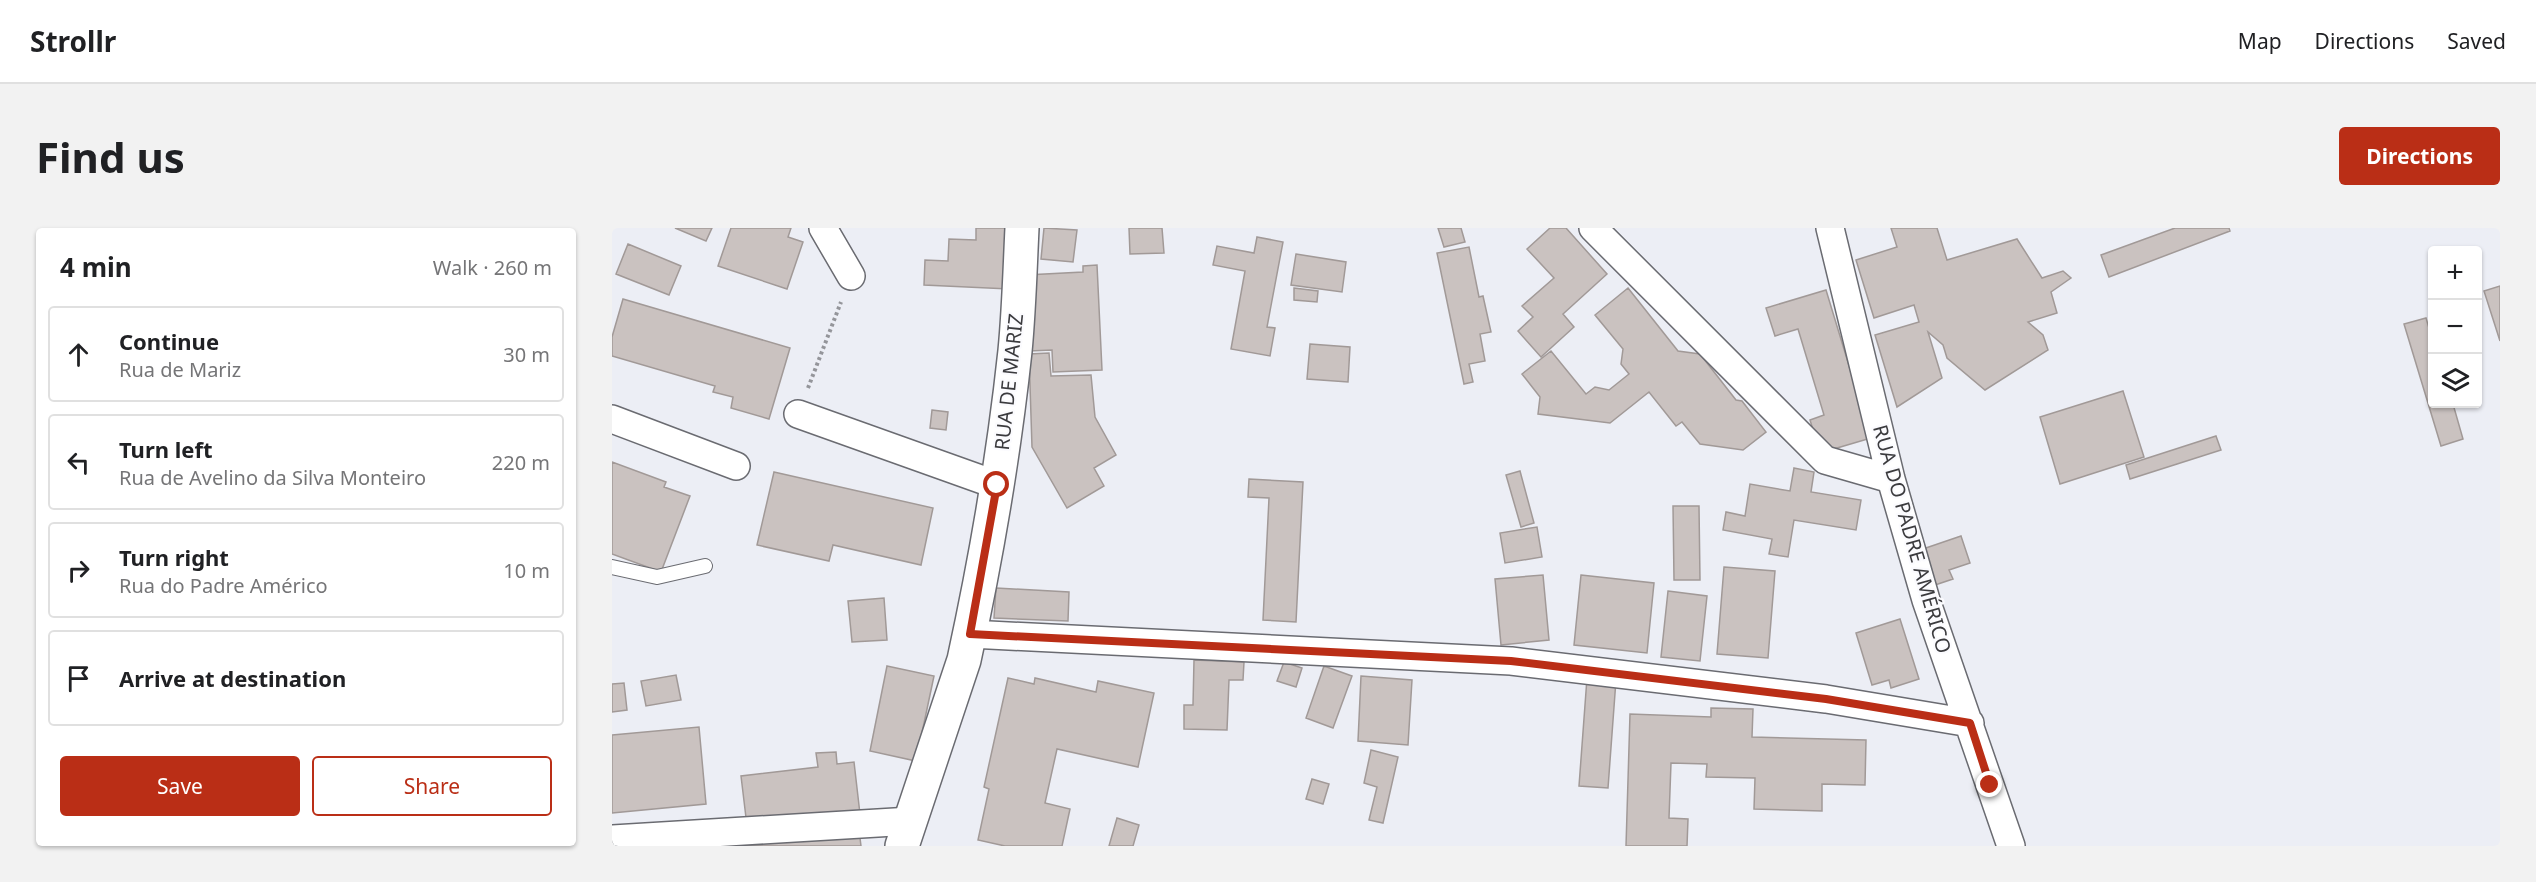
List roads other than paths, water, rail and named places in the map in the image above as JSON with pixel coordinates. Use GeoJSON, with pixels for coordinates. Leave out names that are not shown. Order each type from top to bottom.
{"type":"FeatureCollection","features":[{"type":"Feature","properties":{"kind":"main road","name":"RUA DE MARIZ"},"geometry":{"type":"LineString","coordinates":[[906,833],[964,660],[970,634],[997,485],[1015,350],[1022,228]]}},
{"type":"Feature","properties":{"kind":"street"},"geometry":{"type":"LineString","coordinates":[[823,228],[851,276]]}},
{"type":"Feature","properties":{"kind":"street"},"geometry":{"type":"LineString","coordinates":[[1593,228],[1825,460],[1891,479]]}},
{"type":"Feature","properties":{"kind":"street","name":"RUA DO PADRE AMÉRICO"},"geometry":{"type":"LineString","coordinates":[[1830,228],[1891,479],[1926,600],[2011,846]]}},
{"type":"Feature","properties":{"kind":"street"},"geometry":{"type":"LineString","coordinates":[[798,414],[997,485]]}},
{"type":"Feature","properties":{"kind":"street"},"geometry":{"type":"LineString","coordinates":[[612,419],[736,466]]}},
{"type":"Feature","properties":{"kind":"street"},"geometry":{"type":"LineString","coordinates":[[970,634],[1511,661],[1826,699],[1970,723]]}},
{"type":"Feature","properties":{"kind":"street"},"geometry":{"type":"LineString","coordinates":[[612,839],[906,833]]}},
{"type":"Feature","properties":{"kind":"lane"},"geometry":{"type":"LineString","coordinates":[[612,567],[657,576],[705,566]]}}]}
